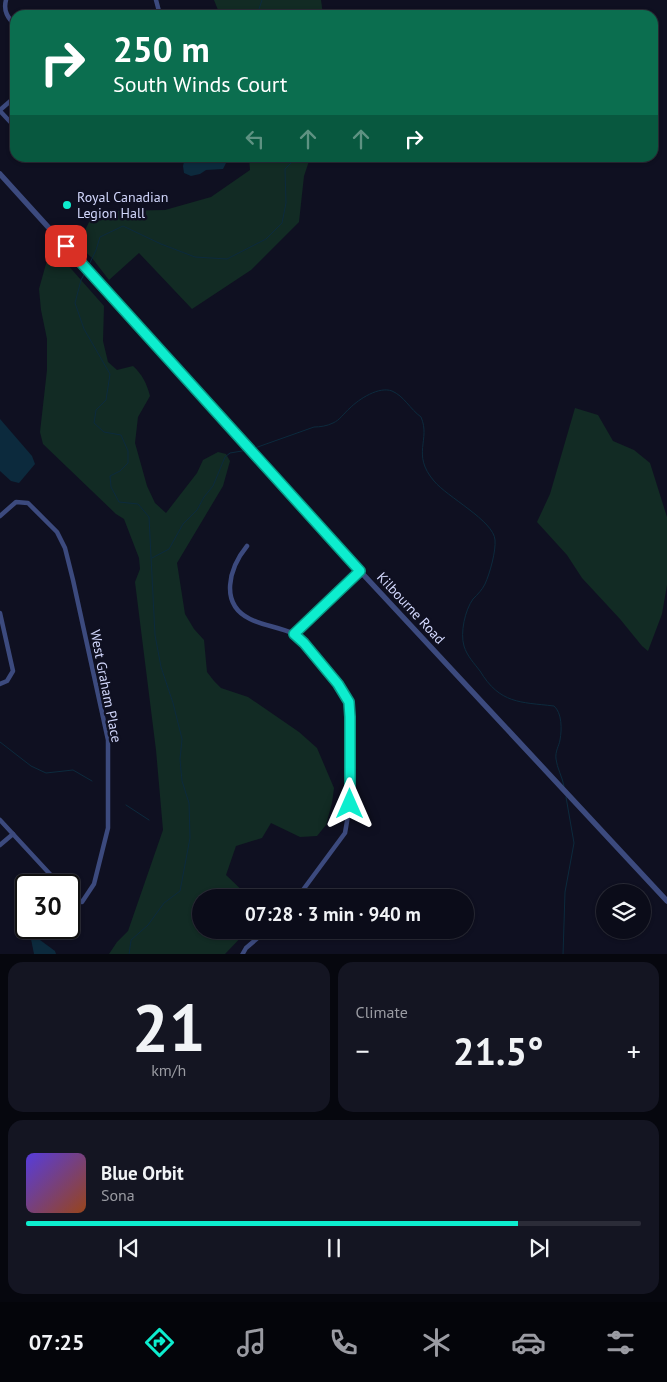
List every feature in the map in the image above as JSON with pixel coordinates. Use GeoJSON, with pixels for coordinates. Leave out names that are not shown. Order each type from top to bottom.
{"type":"FeatureCollection","features":[{"type":"Feature","properties":{"kind":"street"},"geometry":{"type":"LineString","coordinates":[[6,0],[4,5],[10,19]]}},
{"type":"Feature","properties":{"kind":"street"},"geometry":{"type":"LineString","coordinates":[[10,101],[0,111],[10,122]]}},
{"type":"Feature","properties":{"kind":"street","name":"Kilbourne Road"},"geometry":{"type":"LineString","coordinates":[[0,174],[360,571],[667,901]]}},
{"type":"Feature","properties":{"kind":"street","name":"West Graham Place"},"geometry":{"type":"LineString","coordinates":[[0,516],[16,502],[28,503],[57,532],[65,548],[108,740],[108,828],[94,884],[82,902],[80,901]]}},
{"type":"Feature","properties":{"kind":"street"},"geometry":{"type":"LineString","coordinates":[[246,546],[235,564],[230,581],[230,598],[239,612],[250,619],[294,634],[304,643],[344,692],[349,702],[350,804],[345,833],[304,889]]}},
{"type":"Feature","properties":{"kind":"street"},"geometry":{"type":"LineString","coordinates":[[294,634],[360,571]]}},
{"type":"Feature","properties":{"kind":"street"},"geometry":{"type":"LineString","coordinates":[[0,613],[13,671],[7,682],[0,684]]}},
{"type":"Feature","properties":{"kind":"street"},"geometry":{"type":"LineString","coordinates":[[0,820],[50,874]]}},
{"type":"Feature","properties":{"kind":"street"},"geometry":{"type":"LineString","coordinates":[[0,845],[13,834]]}},
{"type":"Feature","properties":{"kind":"street"},"geometry":{"type":"LineString","coordinates":[[242,954],[256,939]]}},
{"type":"Feature","properties":{"kind":"green space"},"geometry":{"type":"Polygon","coordinates":[[[214,0],[321,0],[322,10],[218,10],[214,0]]]}},
{"type":"Feature","properties":{"kind":"green space"},"geometry":{"type":"Polygon","coordinates":[[[249,162],[309,162],[304,176],[299,222],[251,270],[192,309],[139,253],[109,280],[92,258],[78,245],[90,220],[113,211],[165,210],[211,197],[250,170],[249,162]]]}},
{"type":"Feature","properties":{"kind":"green space"},"geometry":{"type":"Polygon","coordinates":[[[51,246],[104,306],[103,341],[108,362],[117,370],[133,366],[142,376],[150,396],[138,417],[135,443],[147,486],[155,503],[166,513],[197,473],[203,460],[218,452],[226,454],[230,461],[223,486],[177,563],[185,614],[194,629],[204,640],[207,672],[214,681],[221,688],[248,697],[299,732],[317,748],[334,788],[326,825],[317,836],[300,837],[271,823],[262,838],[236,846],[226,875],[241,889],[192,889],[192,939],[239,939],[225,954],[109,954],[128,931],[163,830],[156,750],[135,582],[140,569],[139,558],[124,519],[116,514],[43,444],[40,432],[47,370],[47,339],[39,289],[51,246]]]}},
{"type":"Feature","properties":{"kind":"green space"},"geometry":{"type":"Polygon","coordinates":[[[575,408],[598,415],[613,441],[634,450],[650,463],[667,517],[667,585],[662,614],[648,651],[582,578],[567,555],[537,522],[550,494],[575,408]]]}},
{"type":"Feature","properties":{"kind":"water"},"geometry":{"type":"Polygon","coordinates":[[[184,162],[226,162],[223,169],[206,170],[191,176],[184,173],[184,162]]]}},
{"type":"Feature","properties":{"kind":"water"},"geometry":{"type":"Polygon","coordinates":[[[0,419],[32,456],[35,464],[19,483],[11,481],[0,471],[0,419]]]}},
{"type":"Feature","properties":{"kind":"water"},"geometry":{"type":"Polygon","coordinates":[[[31,939],[40,940],[55,951],[56,954],[34,954],[31,939]]]}},
{"type":"Feature","properties":{"kind":"waterway"},"geometry":{"type":"LineString","coordinates":[[259,10],[262,0]]}},
{"type":"Feature","properties":{"kind":"waterway"},"geometry":{"type":"LineString","coordinates":[[88,267],[100,237],[123,226],[161,244],[195,257],[227,259],[266,239],[282,223],[286,203],[285,169],[292,162]]}},
{"type":"Feature","properties":{"kind":"waterway"},"geometry":{"type":"LineString","coordinates":[[85,273],[81,280],[75,303],[84,329],[110,374],[106,400],[96,410],[94,423],[104,432],[121,435],[128,451],[128,463],[120,471],[110,476],[111,487],[119,502],[138,504],[149,517],[155,635],[161,667],[182,739],[180,759],[182,781],[189,803],[190,838],[180,891],[164,903],[148,925],[131,940],[129,954]]}},
{"type":"Feature","properties":{"kind":"waterway"},"geometry":{"type":"LineString","coordinates":[[252,449],[314,427],[333,423],[369,394],[381,390],[396,393],[421,417],[424,433],[422,455],[427,471],[440,487],[487,525],[493,533],[495,540],[494,556],[487,579],[483,588],[470,604],[466,615],[463,628],[465,650],[488,682],[503,696],[521,702],[554,706],[557,709],[561,722],[561,731],[556,759],[564,786]]}},
{"type":"Feature","properties":{"kind":"waterway"},"geometry":{"type":"LineString","coordinates":[[152,558],[169,549],[183,524],[197,510],[213,486],[225,457],[230,453],[248,450]]}},
{"type":"Feature","properties":{"kind":"waterway"},"geometry":{"type":"LineString","coordinates":[[0,742],[31,766],[46,773],[73,770],[92,781]]}},
{"type":"Feature","properties":{"kind":"waterway"},"geometry":{"type":"LineString","coordinates":[[563,954],[565,892],[574,843],[566,797]]}},
{"type":"Feature","properties":{"kind":"waterway"},"geometry":{"type":"LineString","coordinates":[[126,805],[149,820]]}},
{"type":"Feature","properties":{"kind":"place","name":"Royal Canadian Legion Hall"},"geometry":{"type":"Point","coordinates":[67,205]}},
{"type":"Feature","properties":{"kind":"route"},"geometry":{"type":"LineString","coordinates":[[66,246],[360,571],[294,634],[304,643],[338,684],[349,702],[350,804]]}}]}
